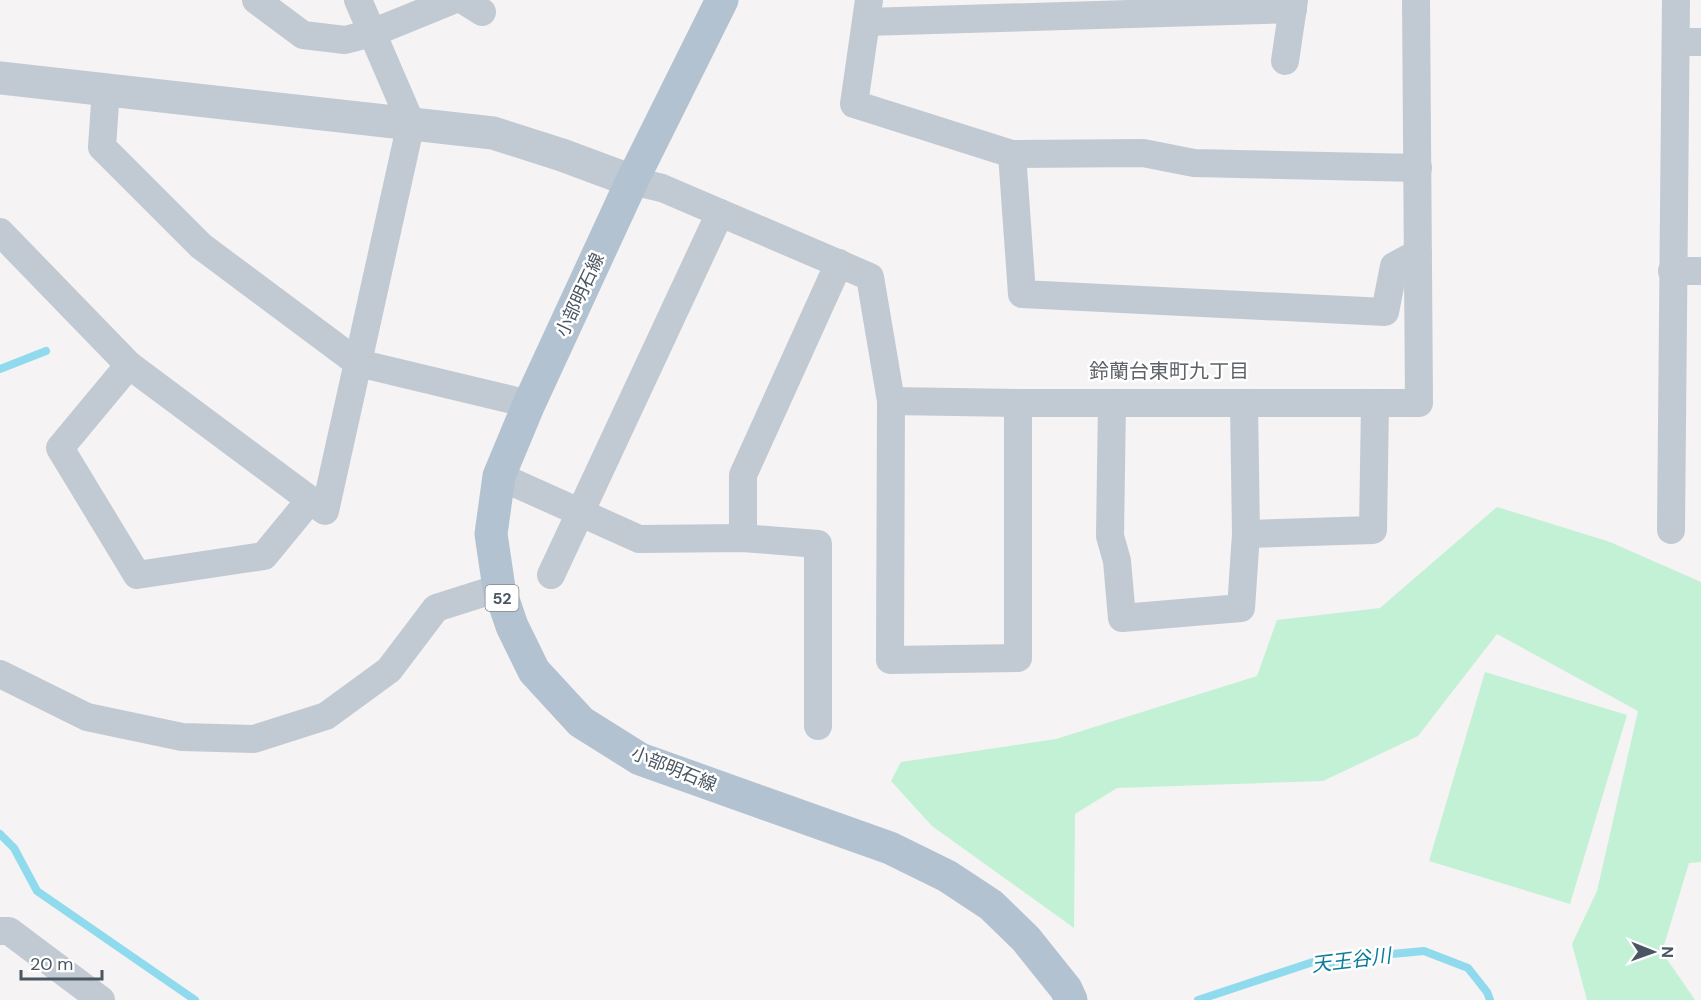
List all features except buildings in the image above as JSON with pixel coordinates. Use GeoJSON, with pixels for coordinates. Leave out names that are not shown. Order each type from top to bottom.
{"type":"FeatureCollection","features":[{"type":"Feature","properties":{"kind":"main road","name":"小部明石線"},"geometry":{"type":"LineString","coordinates":[[722,0],[632,181],[529,404],[499,476],[491,534],[499,588],[512,626],[534,671],[581,722],[640,759],[899,852],[947,876],[991,905],[1026,939],[1066,989],[1071,1000]]}},
{"type":"Feature","properties":{"kind":"street"},"geometry":{"type":"LineString","coordinates":[[256,0],[303,35],[345,40],[372,33],[453,0]]}},
{"type":"Feature","properties":{"kind":"street"},"geometry":{"type":"LineString","coordinates":[[0,232],[129,365],[326,511],[411,123],[358,0]]}},
{"type":"Feature","properties":{"kind":"street"},"geometry":{"type":"LineString","coordinates":[[891,400],[1018,403],[1419,403],[1416,0]]}},
{"type":"Feature","properties":{"kind":"street"},"geometry":{"type":"LineString","coordinates":[[1671,530],[1672,271],[1689,42],[1676,0]]}},
{"type":"Feature","properties":{"kind":"street"},"geometry":{"type":"LineString","coordinates":[[1286,61],[1293,5],[867,11],[854,104],[1012,154],[1143,153],[1194,164],[1418,168]]}},
{"type":"Feature","properties":{"kind":"street"},"geometry":{"type":"LineString","coordinates":[[0,78],[493,133],[632,181],[662,188],[870,277],[891,400],[890,660],[1018,658],[1018,403]]}},
{"type":"Feature","properties":{"kind":"street"},"geometry":{"type":"LineString","coordinates":[[106,90],[102,147],[201,246],[358,363],[529,404]]}},
{"type":"Feature","properties":{"kind":"street"},"geometry":{"type":"LineString","coordinates":[[1012,154],[1022,294],[1385,312],[1394,266],[1418,253]]}},
{"type":"Feature","properties":{"kind":"street"},"geometry":{"type":"LineString","coordinates":[[551,575],[720,213]]}},
{"type":"Feature","properties":{"kind":"street"},"geometry":{"type":"LineString","coordinates":[[743,538],[743,475],[839,263]]}},
{"type":"Feature","properties":{"kind":"street"},"geometry":{"type":"LineString","coordinates":[[1672,271],[1701,271]]}},
{"type":"Feature","properties":{"kind":"street"},"geometry":{"type":"LineString","coordinates":[[129,365],[60,448],[137,575],[264,556],[310,500]]}},
{"type":"Feature","properties":{"kind":"street"},"geometry":{"type":"LineString","coordinates":[[1112,403],[1110,536],[1117,561],[1122,618],[1242,608],[1246,534],[1244,403]]}},
{"type":"Feature","properties":{"kind":"street"},"geometry":{"type":"LineString","coordinates":[[1246,534],[1373,530],[1375,403]]}},
{"type":"Feature","properties":{"kind":"street"},"geometry":{"type":"LineString","coordinates":[[499,476],[639,538],[743,538],[818,544],[818,726]]}},
{"type":"Feature","properties":{"kind":"street"},"geometry":{"type":"LineString","coordinates":[[0,674],[87,717],[182,738],[254,739],[326,716],[389,670],[436,608],[499,588]]}},
{"type":"Feature","properties":{"kind":"street"},"geometry":{"type":"LineString","coordinates":[[0,931],[9,932],[100,1000]]}},
{"type":"Feature","properties":{"kind":"green space"},"geometry":{"type":"Polygon","coordinates":[[[1497,507],[1610,542],[1701,582],[1701,862],[1689,863],[1662,952],[1695,1000],[1587,1000],[1572,944],[1597,891],[1638,711],[1497,634],[1418,736],[1323,781],[1117,788],[1075,814],[1074,928],[932,826],[891,781],[901,762],[1056,739],[1257,676],[1277,620],[1380,608],[1497,507]]]}},
{"type":"Feature","properties":{"kind":"green space"},"geometry":{"type":"Polygon","coordinates":[[[1485,672],[1627,715],[1570,904],[1429,861],[1485,672]]]}},
{"type":"Feature","properties":{"kind":"waterway"},"geometry":{"type":"LineString","coordinates":[[0,369],[46,351]]}},
{"type":"Feature","properties":{"kind":"waterway","name":"天王谷川"},"geometry":{"type":"LineString","coordinates":[[0,834],[14,848],[37,891],[195,1000]]}},
{"type":"Feature","properties":{"kind":"waterway","name":"天王谷川"},"geometry":{"type":"LineString","coordinates":[[1198,1000],[1316,961],[1341,965],[1381,955],[1424,951],[1468,968],[1487,992],[1490,1000]]}},
{"type":"Feature","properties":{"kind":"district","name":"鈴蘭台東町九丁目"},"geometry":{"type":"Point","coordinates":[1169,371]}}]}
